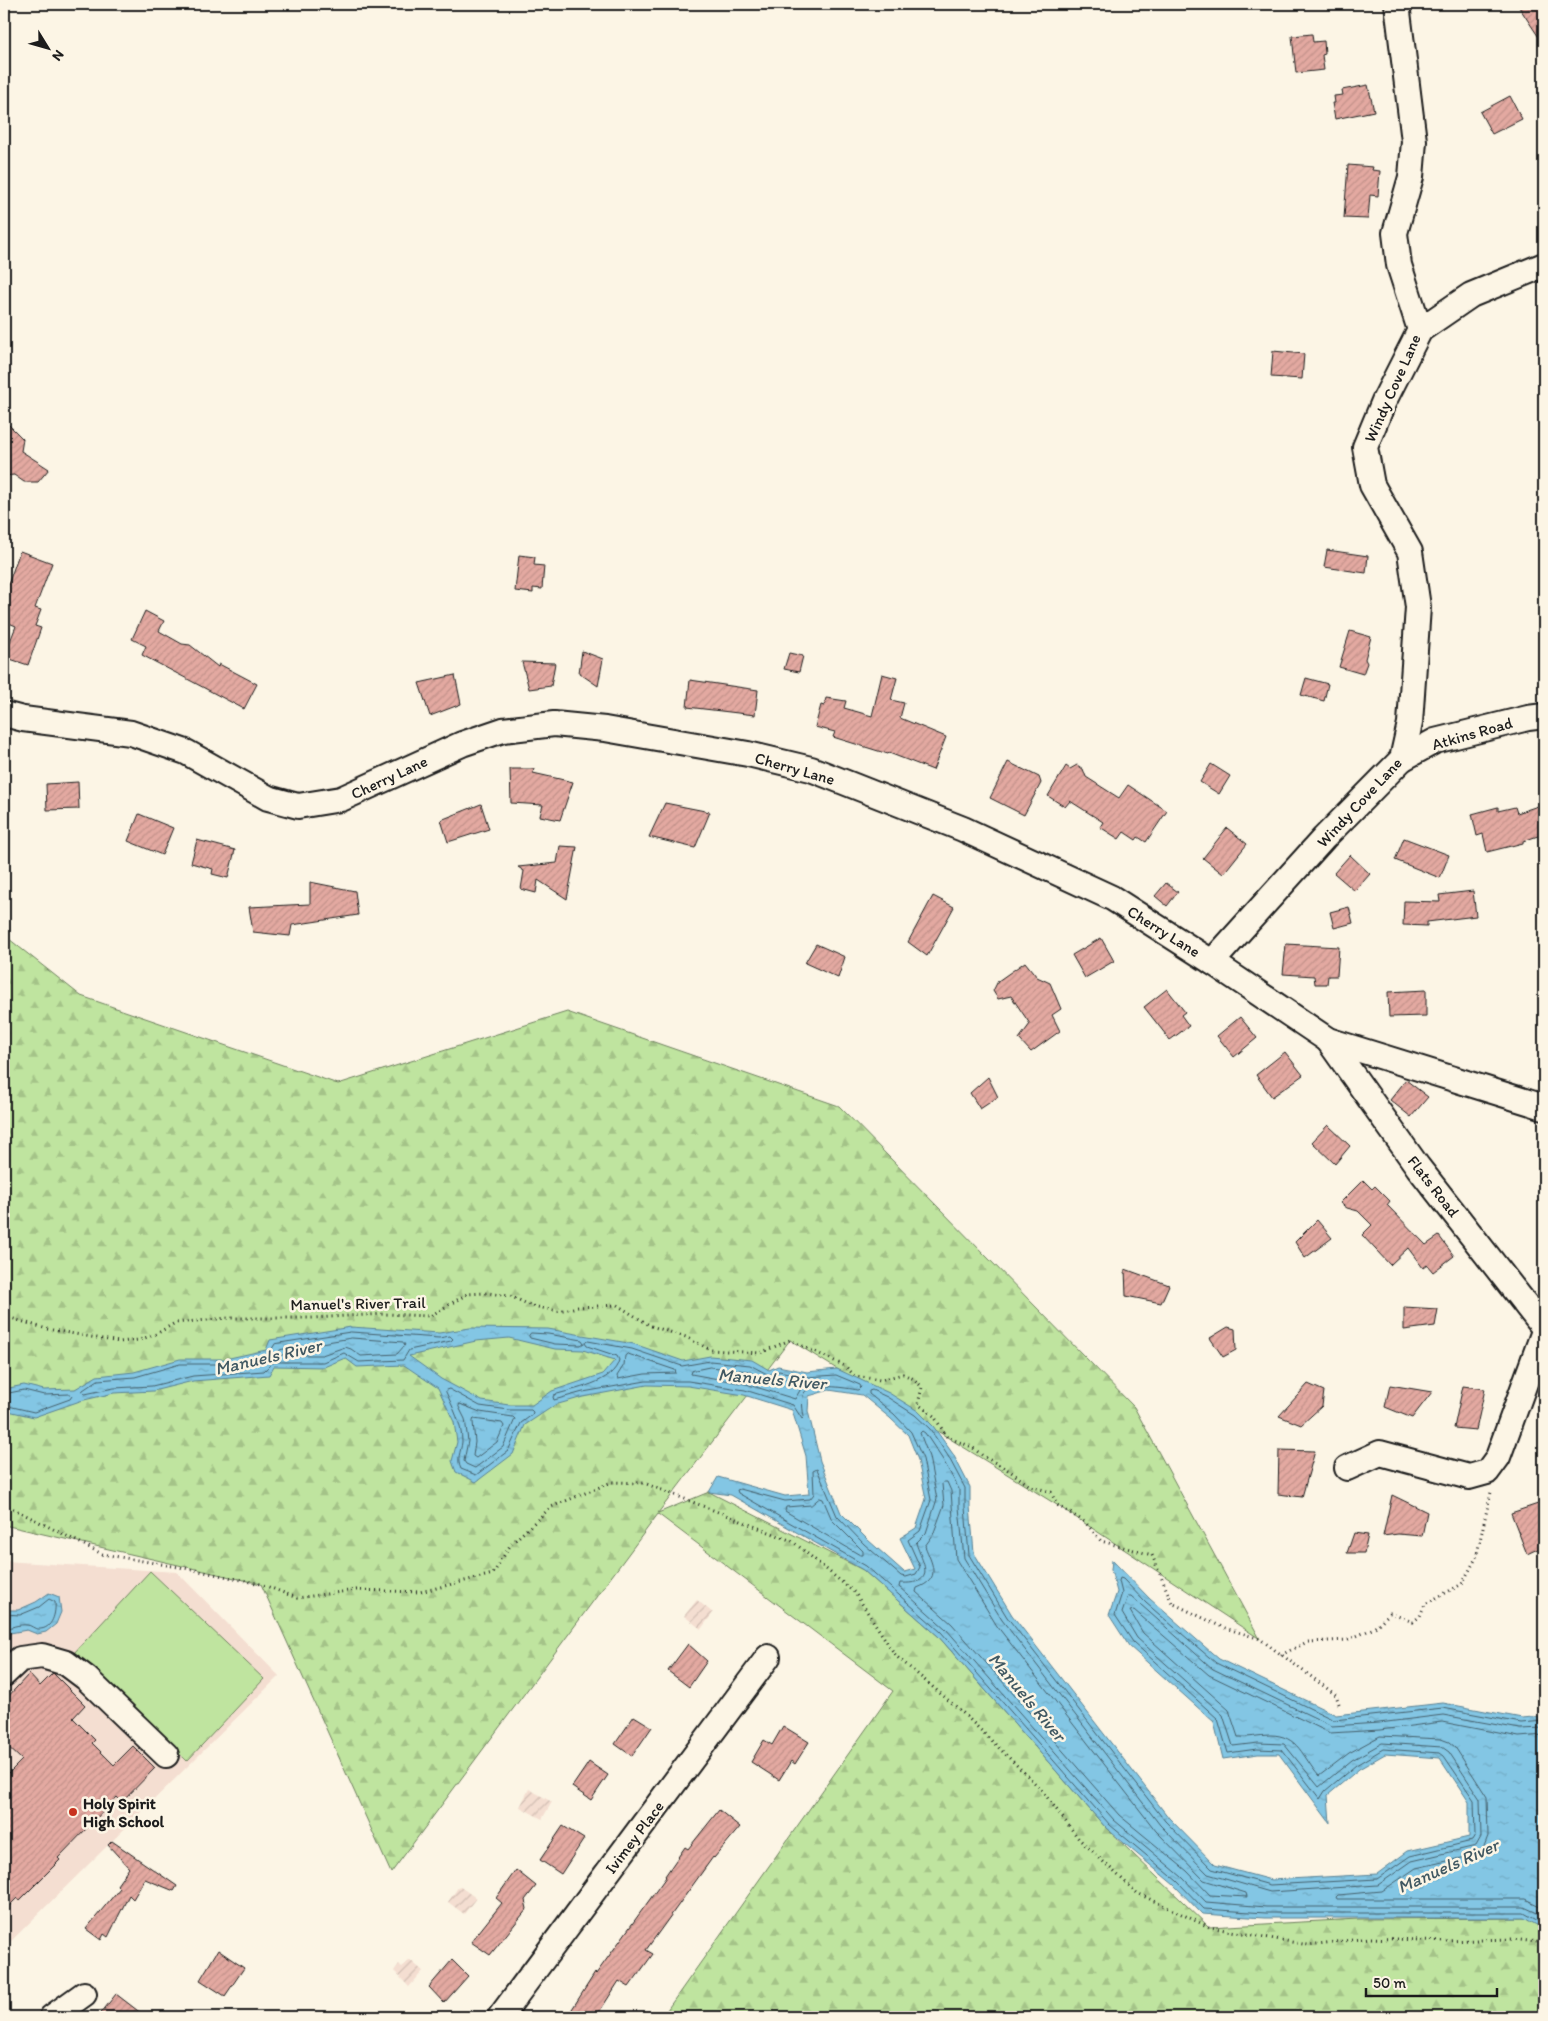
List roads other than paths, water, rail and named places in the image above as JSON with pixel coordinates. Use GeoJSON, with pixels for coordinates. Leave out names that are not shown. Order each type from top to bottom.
{"type":"FeatureCollection","features":[{"type":"Feature","properties":{"kind":"street","name":"Windy Cove Lane"},"geometry":{"type":"LineString","coordinates":[[1212,962],[1324,838],[1402,760],[1410,723],[1418,607],[1410,552],[1372,485],[1365,447],[1384,401],[1420,330],[1399,265],[1396,233],[1411,177],[1414,141],[1397,4]]}},
{"type":"Feature","properties":{"kind":"street"},"geometry":{"type":"LineString","coordinates":[[1420,330],[1471,294],[1544,264]]}},
{"type":"Feature","properties":{"kind":"street","name":"Cherry Lane"},"geometry":{"type":"LineString","coordinates":[[4,714],[23,719],[131,733],[186,752],[268,798],[298,806],[341,799],[462,744],[503,730],[554,724],[605,729],[748,754],[812,769],[963,829],[1112,898],[1328,1040],[1544,1107]]}},
{"type":"Feature","properties":{"kind":"street","name":"Atkins Road"},"geometry":{"type":"LineString","coordinates":[[1402,760],[1435,741],[1528,718],[1544,716]]}},
{"type":"Feature","properties":{"kind":"street","name":"Flats Road"},"geometry":{"type":"LineString","coordinates":[[1328,1040],[1418,1167],[1536,1304],[1544,1330]]}},
{"type":"Feature","properties":{"kind":"street"},"geometry":{"type":"LineString","coordinates":[[1346,1468],[1380,1454],[1469,1477],[1487,1472],[1498,1457],[1544,1330]]}},
{"type":"Feature","properties":{"kind":"street"},"geometry":{"type":"LineString","coordinates":[[4,1674],[20,1659],[42,1656],[66,1663],[86,1678],[166,1755]]}},
{"type":"Feature","properties":{"kind":"street","name":"Ivimey Place"},"geometry":{"type":"LineString","coordinates":[[500,2017],[768,1657]]}},
{"type":"Feature","properties":{"kind":"street"},"geometry":{"type":"LineString","coordinates":[[52,2017],[84,1994]]}},
{"type":"Feature","properties":{"kind":"water","name":"Manuels River"},"geometry":{"type":"Polygon","coordinates":[[[351,1327],[439,1333],[470,1328],[548,1329],[634,1344],[683,1361],[710,1356],[752,1360],[769,1370],[778,1366],[807,1372],[837,1369],[889,1393],[918,1411],[933,1426],[953,1454],[970,1487],[974,1553],[1012,1615],[1169,1818],[1215,1865],[1271,1880],[1377,1874],[1408,1851],[1469,1837],[1469,1802],[1440,1758],[1385,1754],[1359,1769],[1328,1795],[1330,1823],[1279,1754],[1258,1754],[1223,1759],[1214,1722],[1129,1646],[1109,1615],[1117,1592],[1111,1570],[1112,1560],[1150,1599],[1219,1659],[1336,1715],[1443,1703],[1522,1718],[1544,1716],[1544,1929],[1524,1918],[1265,1918],[1202,1914],[1174,1885],[1106,1828],[938,1636],[863,1570],[731,1495],[709,1492],[718,1477],[785,1496],[809,1494],[806,1456],[792,1410],[744,1395],[688,1386],[647,1385],[583,1397],[555,1405],[525,1425],[513,1454],[476,1482],[456,1472],[452,1461],[457,1442],[454,1422],[438,1388],[404,1365],[357,1367],[345,1358],[324,1367],[274,1366],[269,1375],[193,1381],[153,1391],[114,1393],[80,1401],[34,1417],[4,1410],[4,1389],[24,1385],[44,1390],[75,1389],[97,1376],[134,1372],[180,1359],[225,1359],[266,1350],[270,1340],[351,1327]],[[509,1338],[476,1341],[409,1356],[441,1379],[482,1401],[509,1405],[532,1405],[552,1391],[603,1374],[615,1360],[583,1350],[555,1349],[509,1338]],[[829,1390],[809,1396],[808,1411],[820,1461],[841,1513],[904,1572],[915,1569],[900,1538],[916,1528],[926,1499],[918,1460],[908,1435],[862,1395],[829,1390]]]}},
{"type":"Feature","properties":{"kind":"water"},"geometry":{"type":"Polygon","coordinates":[[[49,1593],[59,1597],[61,1612],[56,1624],[46,1632],[37,1634],[27,1630],[10,1633],[4,1638],[4,1610],[18,1610],[36,1602],[49,1593]]]}},
{"type":"Feature","properties":{"kind":"place","name":"Holy Spirit High School"},"geometry":{"type":"Point","coordinates":[73,1812]}}]}
